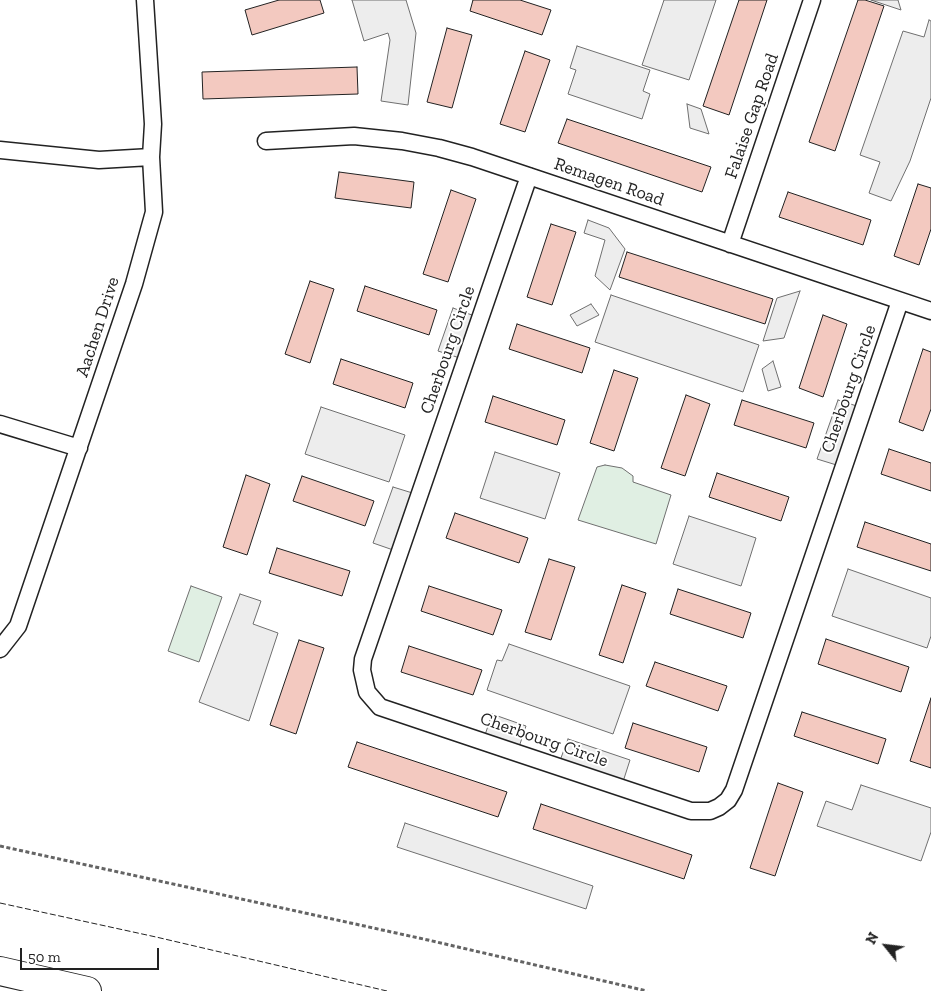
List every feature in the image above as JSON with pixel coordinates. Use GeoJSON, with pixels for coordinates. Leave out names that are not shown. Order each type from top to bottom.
{"type":"FeatureCollection","features":[{"type":"Feature","properties":{"kind":"highway"},"geometry":{"type":"LineString","coordinates":[[0,971],[87,991]]}},
{"type":"Feature","properties":{"kind":"street","name":"Aachen Drive"},"geometry":{"type":"LineString","coordinates":[[0,649],[18,626],[80,448],[134,284],[154,212],[151,157],[153,124],[145,0]]}},
{"type":"Feature","properties":{"kind":"street","name":"Falaise Gap Road"},"geometry":{"type":"LineString","coordinates":[[730,244],[812,0]]}},
{"type":"Feature","properties":{"kind":"street","name":"Remagen Road"},"geometry":{"type":"LineString","coordinates":[[266,141],[354,136],[375,137],[439,148],[529,176],[931,311]]}},
{"type":"Feature","properties":{"kind":"street"},"geometry":{"type":"LineString","coordinates":[[0,150],[99,160],[151,157]]}},
{"type":"Feature","properties":{"kind":"street","name":"Cherbourg Circle"},"geometry":{"type":"LineString","coordinates":[[529,176],[363,658],[362,670],[367,692],[380,707],[691,811],[710,811],[728,800],[734,790],[900,301]]}},
{"type":"Feature","properties":{"kind":"street"},"geometry":{"type":"LineString","coordinates":[[0,424],[80,448]]}},
{"type":"Feature","properties":{"kind":"path"},"geometry":{"type":"LineString","coordinates":[[0,846],[428,940],[647,991]]}},
{"type":"Feature","properties":{"kind":"green space"},"geometry":{"type":"Polygon","coordinates":[[[605,465],[622,468],[633,476],[633,482],[671,495],[656,544],[578,520],[597,467],[605,465]]]}},
{"type":"Feature","properties":{"kind":"green space"},"geometry":{"type":"Polygon","coordinates":[[[191,586],[222,597],[199,662],[168,651],[191,586]]]}},
{"type":"Feature","properties":{"kind":"shaded area"},"geometry":{"type":"Polygon","coordinates":[[[352,0],[406,0],[416,33],[408,105],[381,101],[390,40],[388,33],[364,41],[352,0]]]}},
{"type":"Feature","properties":{"kind":"shaded area"},"geometry":{"type":"Polygon","coordinates":[[[664,0],[716,0],[689,80],[642,65],[664,0]]]}},
{"type":"Feature","properties":{"kind":"shaded area"},"geometry":{"type":"Polygon","coordinates":[[[871,0],[898,0],[901,10],[871,0]]]}},
{"type":"Feature","properties":{"kind":"shaded area"},"geometry":{"type":"Polygon","coordinates":[[[929,20],[931,21],[931,98],[910,161],[891,201],[869,193],[880,162],[860,155],[903,31],[924,37],[929,20]]]}},
{"type":"Feature","properties":{"kind":"shaded area"},"geometry":{"type":"Polygon","coordinates":[[[577,46],[650,70],[643,91],[650,94],[642,119],[568,94],[576,70],[570,68],[577,46]]]}},
{"type":"Feature","properties":{"kind":"shaded area"},"geometry":{"type":"Polygon","coordinates":[[[687,104],[701,109],[709,134],[690,128],[687,104]]]}},
{"type":"Feature","properties":{"kind":"shaded area"},"geometry":{"type":"Polygon","coordinates":[[[588,220],[609,228],[625,249],[610,290],[595,276],[605,240],[584,233],[588,220]]]}},
{"type":"Feature","properties":{"kind":"shaded area"},"geometry":{"type":"Polygon","coordinates":[[[800,291],[784,338],[763,341],[777,298],[800,291]]]}},
{"type":"Feature","properties":{"kind":"shaded area"},"geometry":{"type":"Polygon","coordinates":[[[611,295],[759,345],[743,392],[595,342],[611,295]]]}},
{"type":"Feature","properties":{"kind":"shaded area"},"geometry":{"type":"Polygon","coordinates":[[[591,304],[599,315],[577,326],[570,315],[591,304]]]}},
{"type":"Feature","properties":{"kind":"shaded area"},"geometry":{"type":"Polygon","coordinates":[[[453,308],[480,318],[466,360],[438,351],[453,308]]]}},
{"type":"Feature","properties":{"kind":"shaded area"},"geometry":{"type":"Polygon","coordinates":[[[773,361],[781,387],[768,391],[762,369],[773,361]]]}},
{"type":"Feature","properties":{"kind":"shaded area"},"geometry":{"type":"Polygon","coordinates":[[[838,400],[863,408],[843,467],[817,459],[838,400]]]}},
{"type":"Feature","properties":{"kind":"shaded area"},"geometry":{"type":"Polygon","coordinates":[[[321,407],[405,435],[389,482],[305,454],[321,407]]]}},
{"type":"Feature","properties":{"kind":"shaded area"},"geometry":{"type":"Polygon","coordinates":[[[495,452],[560,473],[545,519],[480,498],[495,452]]]}},
{"type":"Feature","properties":{"kind":"shaded area"},"geometry":{"type":"Polygon","coordinates":[[[393,487],[419,495],[399,552],[373,543],[393,487]]]}},
{"type":"Feature","properties":{"kind":"shaded area"},"geometry":{"type":"Polygon","coordinates":[[[689,516],[756,538],[741,586],[673,564],[689,516]]]}},
{"type":"Feature","properties":{"kind":"shaded area"},"geometry":{"type":"Polygon","coordinates":[[[848,569],[931,598],[931,636],[927,648],[832,616],[848,569]]]}},
{"type":"Feature","properties":{"kind":"shaded area"},"geometry":{"type":"Polygon","coordinates":[[[240,594],[261,601],[253,624],[278,633],[249,721],[199,702],[240,594]]]}},
{"type":"Feature","properties":{"kind":"shaded area"},"geometry":{"type":"Polygon","coordinates":[[[509,644],[630,686],[613,734],[487,690],[497,660],[502,661],[509,644]]]}},
{"type":"Feature","properties":{"kind":"shaded area"},"geometry":{"type":"Polygon","coordinates":[[[492,714],[526,726],[517,753],[483,741],[492,714]]]}},
{"type":"Feature","properties":{"kind":"shaded area"},"geometry":{"type":"Polygon","coordinates":[[[568,739],[630,760],[621,788],[558,766],[568,739]]]}},
{"type":"Feature","properties":{"kind":"shaded area"},"geometry":{"type":"Polygon","coordinates":[[[861,785],[931,808],[931,832],[921,861],[817,826],[826,801],[852,810],[861,785]]]}},
{"type":"Feature","properties":{"kind":"shaded area"},"geometry":{"type":"Polygon","coordinates":[[[405,823],[593,886],[586,909],[397,847],[405,823]]]}},
{"type":"Feature","properties":{"kind":"building"},"geometry":{"type":"Polygon","coordinates":[[[279,0],[320,0],[324,13],[252,35],[245,10],[279,0]]]}},
{"type":"Feature","properties":{"kind":"building"},"geometry":{"type":"Polygon","coordinates":[[[473,0],[520,0],[551,10],[542,35],[470,11],[473,0]]]}},
{"type":"Feature","properties":{"kind":"building"},"geometry":{"type":"Polygon","coordinates":[[[739,0],[767,0],[729,115],[703,106],[739,0]]]}},
{"type":"Feature","properties":{"kind":"building"},"geometry":{"type":"Polygon","coordinates":[[[858,0],[865,0],[884,6],[835,151],[809,142],[858,0]]]}},
{"type":"Feature","properties":{"kind":"building"},"geometry":{"type":"Polygon","coordinates":[[[447,28],[472,35],[452,108],[427,102],[447,28]]]}},
{"type":"Feature","properties":{"kind":"building"},"geometry":{"type":"Polygon","coordinates":[[[525,51],[550,60],[525,132],[500,124],[525,51]]]}},
{"type":"Feature","properties":{"kind":"building"},"geometry":{"type":"Polygon","coordinates":[[[357,67],[358,94],[203,99],[202,72],[357,67]]]}},
{"type":"Feature","properties":{"kind":"building"},"geometry":{"type":"Polygon","coordinates":[[[567,119],[711,167],[702,192],[558,143],[567,119]]]}},
{"type":"Feature","properties":{"kind":"building"},"geometry":{"type":"Polygon","coordinates":[[[339,172],[414,182],[411,208],[335,198],[339,172]]]}},
{"type":"Feature","properties":{"kind":"building"},"geometry":{"type":"Polygon","coordinates":[[[918,184],[931,188],[931,229],[919,265],[894,256],[918,184]]]}},
{"type":"Feature","properties":{"kind":"building"},"geometry":{"type":"Polygon","coordinates":[[[451,190],[476,199],[448,282],[423,274],[451,190]]]}},
{"type":"Feature","properties":{"kind":"building"},"geometry":{"type":"Polygon","coordinates":[[[788,192],[871,220],[863,245],[779,217],[788,192]]]}},
{"type":"Feature","properties":{"kind":"building"},"geometry":{"type":"Polygon","coordinates":[[[551,224],[576,232],[552,305],[527,297],[551,224]]]}},
{"type":"Feature","properties":{"kind":"building"},"geometry":{"type":"Polygon","coordinates":[[[627,252],[773,299],[765,324],[619,277],[627,252]]]}},
{"type":"Feature","properties":{"kind":"building"},"geometry":{"type":"Polygon","coordinates":[[[310,281],[334,289],[310,363],[285,354],[310,281]]]}},
{"type":"Feature","properties":{"kind":"building"},"geometry":{"type":"Polygon","coordinates":[[[365,286],[437,310],[429,335],[357,311],[365,286]]]}},
{"type":"Feature","properties":{"kind":"building"},"geometry":{"type":"Polygon","coordinates":[[[823,315],[847,324],[823,397],[799,388],[823,315]]]}},
{"type":"Feature","properties":{"kind":"building"},"geometry":{"type":"Polygon","coordinates":[[[517,324],[590,348],[582,373],[509,349],[517,324]]]}},
{"type":"Feature","properties":{"kind":"building"},"geometry":{"type":"Polygon","coordinates":[[[923,349],[931,352],[931,409],[923,431],[899,422],[923,349]]]}},
{"type":"Feature","properties":{"kind":"building"},"geometry":{"type":"Polygon","coordinates":[[[341,359],[413,383],[405,408],[333,384],[341,359]]]}},
{"type":"Feature","properties":{"kind":"building"},"geometry":{"type":"Polygon","coordinates":[[[614,370],[638,378],[614,451],[590,443],[614,370]]]}},
{"type":"Feature","properties":{"kind":"building"},"geometry":{"type":"Polygon","coordinates":[[[686,395],[710,404],[685,476],[661,468],[686,395]]]}},
{"type":"Feature","properties":{"kind":"building"},"geometry":{"type":"Polygon","coordinates":[[[493,396],[565,420],[557,445],[485,422],[493,396]]]}},
{"type":"Feature","properties":{"kind":"building"},"geometry":{"type":"Polygon","coordinates":[[[742,400],[814,423],[806,448],[734,425],[742,400]]]}},
{"type":"Feature","properties":{"kind":"building"},"geometry":{"type":"Polygon","coordinates":[[[889,449],[931,463],[931,491],[881,474],[889,449]]]}},
{"type":"Feature","properties":{"kind":"building"},"geometry":{"type":"Polygon","coordinates":[[[717,473],[789,497],[781,521],[709,497],[717,473]]]}},
{"type":"Feature","properties":{"kind":"building"},"geometry":{"type":"Polygon","coordinates":[[[246,475],[270,484],[247,555],[223,547],[246,475]]]}},
{"type":"Feature","properties":{"kind":"building"},"geometry":{"type":"Polygon","coordinates":[[[302,476],[374,501],[365,526],[293,501],[302,476]]]}},
{"type":"Feature","properties":{"kind":"building"},"geometry":{"type":"Polygon","coordinates":[[[455,513],[528,538],[519,563],[446,538],[455,513]]]}},
{"type":"Feature","properties":{"kind":"building"},"geometry":{"type":"Polygon","coordinates":[[[865,522],[931,544],[931,571],[857,547],[865,522]]]}},
{"type":"Feature","properties":{"kind":"building"},"geometry":{"type":"Polygon","coordinates":[[[277,548],[350,571],[342,596],[269,573],[277,548]]]}},
{"type":"Feature","properties":{"kind":"building"},"geometry":{"type":"Polygon","coordinates":[[[549,559],[575,567],[551,640],[525,632],[549,559]]]}},
{"type":"Feature","properties":{"kind":"building"},"geometry":{"type":"Polygon","coordinates":[[[622,585],[646,593],[623,663],[599,655],[622,585]]]}},
{"type":"Feature","properties":{"kind":"building"},"geometry":{"type":"Polygon","coordinates":[[[429,586],[502,610],[493,635],[421,611],[429,586]]]}},
{"type":"Feature","properties":{"kind":"building"},"geometry":{"type":"Polygon","coordinates":[[[678,589],[751,613],[743,638],[670,614],[678,589]]]}},
{"type":"Feature","properties":{"kind":"building"},"geometry":{"type":"Polygon","coordinates":[[[826,639],[909,667],[901,692],[818,664],[826,639]]]}},
{"type":"Feature","properties":{"kind":"building"},"geometry":{"type":"Polygon","coordinates":[[[299,640],[324,648],[296,734],[270,725],[299,640]]]}},
{"type":"Feature","properties":{"kind":"building"},"geometry":{"type":"Polygon","coordinates":[[[409,646],[482,670],[473,695],[401,672],[409,646]]]}},
{"type":"Feature","properties":{"kind":"building"},"geometry":{"type":"Polygon","coordinates":[[[655,662],[727,686],[718,711],[646,686],[655,662]]]}},
{"type":"Feature","properties":{"kind":"building"},"geometry":{"type":"Polygon","coordinates":[[[931,698],[931,768],[910,761],[931,698]]]}},
{"type":"Feature","properties":{"kind":"building"},"geometry":{"type":"Polygon","coordinates":[[[802,712],[886,739],[878,764],[794,736],[802,712]]]}},
{"type":"Feature","properties":{"kind":"building"},"geometry":{"type":"Polygon","coordinates":[[[633,723],[707,747],[699,772],[625,748],[633,723]]]}},
{"type":"Feature","properties":{"kind":"building"},"geometry":{"type":"Polygon","coordinates":[[[357,742],[507,792],[498,817],[348,767],[357,742]]]}},
{"type":"Feature","properties":{"kind":"building"},"geometry":{"type":"Polygon","coordinates":[[[778,783],[803,792],[775,876],[750,868],[778,783]]]}},
{"type":"Feature","properties":{"kind":"building"},"geometry":{"type":"Polygon","coordinates":[[[541,804],[692,855],[684,879],[533,829],[541,804]]]}},
{"type":"Feature","properties":{"kind":"fence"},"geometry":{"type":"LineString","coordinates":[[0,903],[387,991]]}}]}
